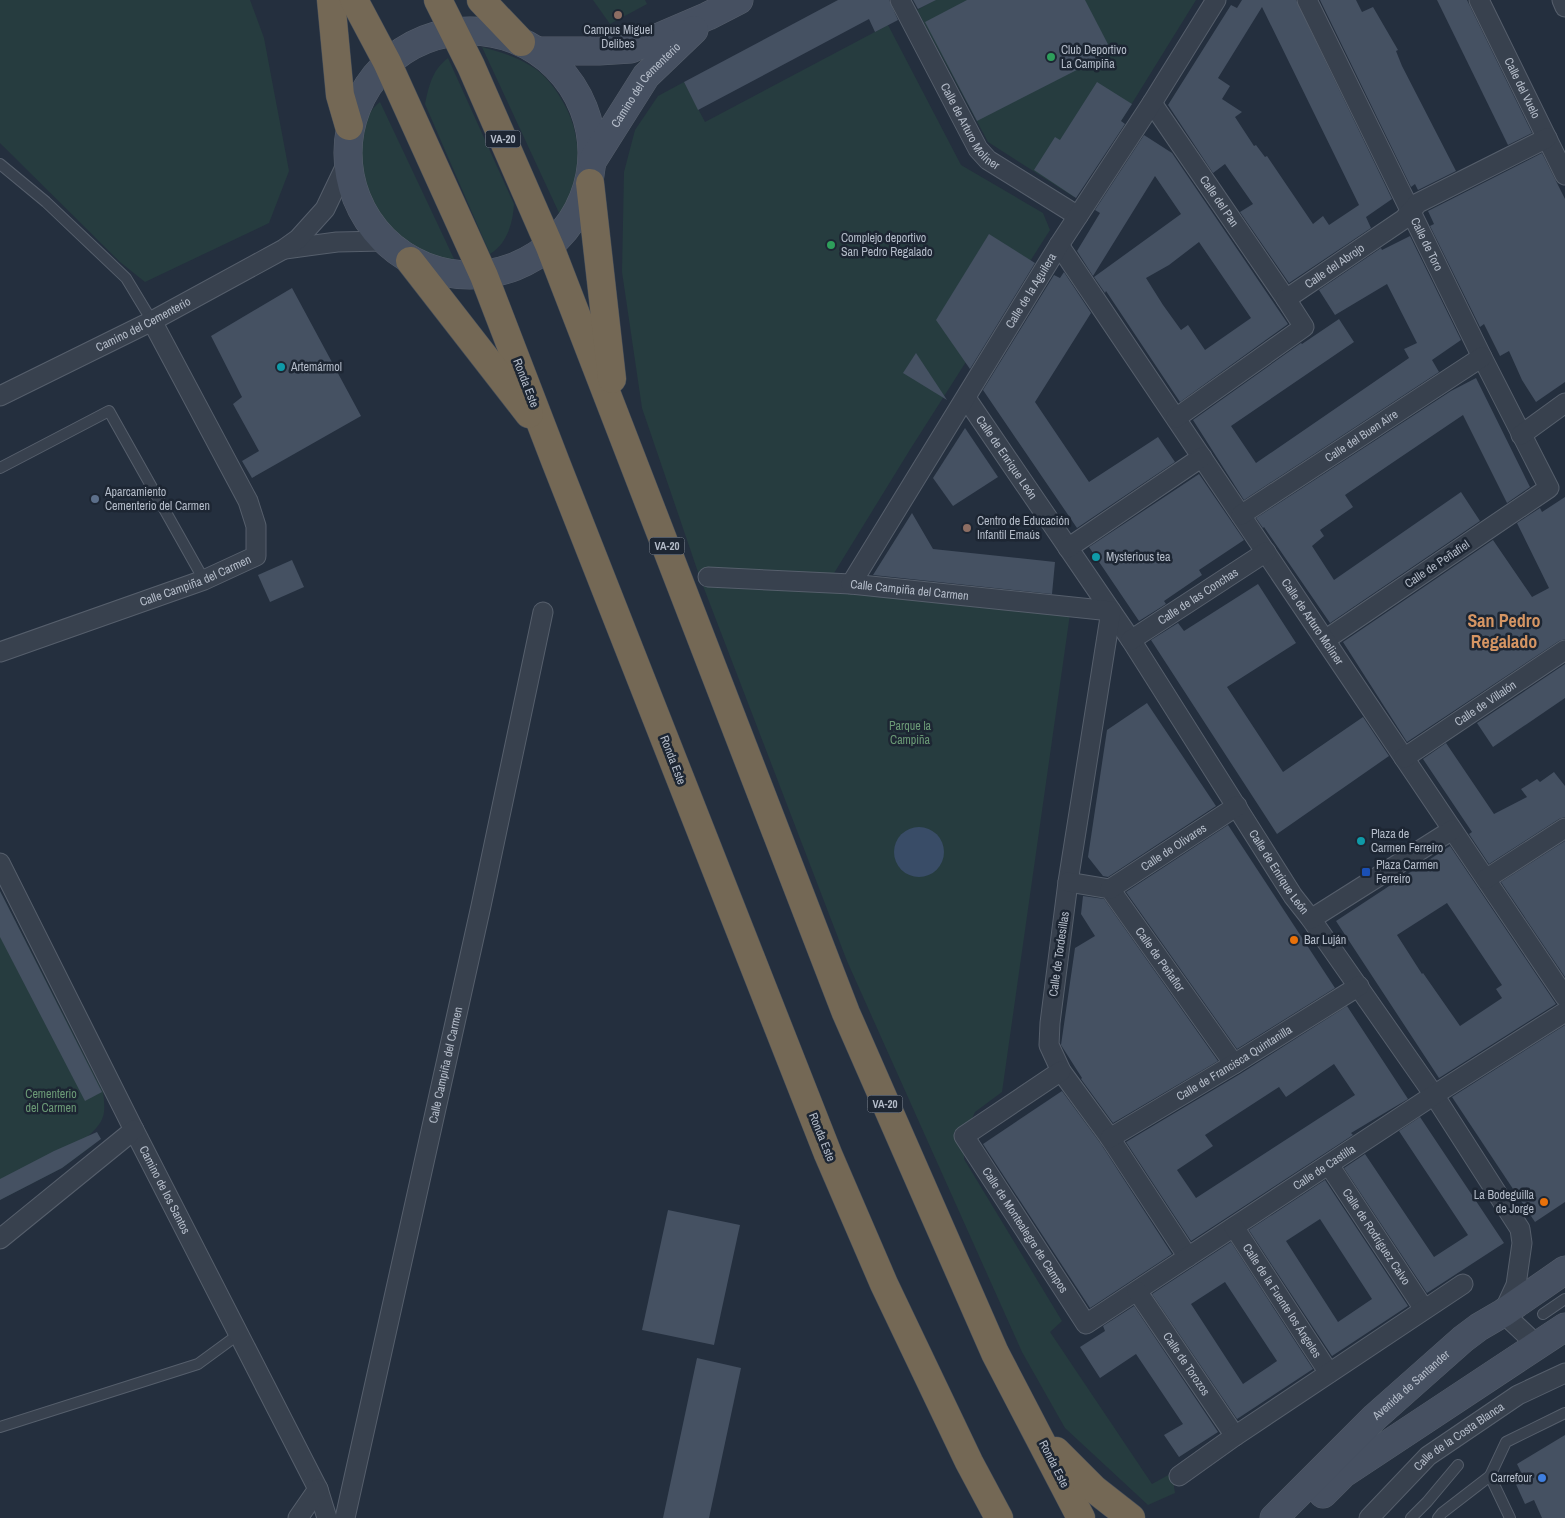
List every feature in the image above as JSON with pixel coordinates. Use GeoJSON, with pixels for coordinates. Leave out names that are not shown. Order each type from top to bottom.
{"type":"FeatureCollection","features":[{"type":"Feature","properties":{"kind":"highway"},"geometry":{"type":"LineString","coordinates":[[331,0],[340,95],[350,126]]}},
{"type":"Feature","properties":{"kind":"highway","name":"Ronda Este"},"geometry":{"type":"LineString","coordinates":[[354,0],[387,62],[484,276],[828,1154],[884,1284],[999,1518]]}},
{"type":"Feature","properties":{"kind":"highway","name":"Ronda Este"},"geometry":{"type":"LineString","coordinates":[[438,0],[471,66],[550,247],[846,1013],[995,1353],[1039,1434],[1081,1518]]}},
{"type":"Feature","properties":{"kind":"highway"},"geometry":{"type":"LineString","coordinates":[[480,0],[530,46]]}},
{"type":"Feature","properties":{"kind":"highway"},"geometry":{"type":"LineString","coordinates":[[592,171],[616,415]]}},
{"type":"Feature","properties":{"kind":"highway"},"geometry":{"type":"LineString","coordinates":[[410,261],[544,433]]}},
{"type":"Feature","properties":{"kind":"highway"},"geometry":{"type":"LineString","coordinates":[[1039,1434],[1094,1489],[1131,1518]]}},
{"type":"Feature","properties":{"kind":"highway"},"geometry":{"type":"LineString","coordinates":[[970,1462],[979,1518]]}},
{"type":"Feature","properties":{"kind":"main road","name":"Camino del Cementerio"},"geometry":{"type":"LineString","coordinates":[[708,16],[646,76],[592,171],[575,218],[550,247],[519,266],[484,276],[446,274],[410,261],[384,241],[370,225],[358,206],[351,185],[347,163],[350,126],[363,91],[387,62],[418,42],[453,32],[494,33],[530,46],[599,51],[631,49],[708,16],[739,0]]}},
{"type":"Feature","properties":{"kind":"main road"},"geometry":{"type":"LineString","coordinates":[[530,46],[558,67],[578,95],[590,126],[592,171]]}},
{"type":"Feature","properties":{"kind":"main road","name":"Avenida de Santander"},"geometry":{"type":"LineString","coordinates":[[1274,1518],[1375,1417],[1463,1339],[1478,1327],[1504,1313],[1565,1270]]}},
{"type":"Feature","properties":{"kind":"main road"},"geometry":{"type":"LineString","coordinates":[[1299,1518],[1343,1474],[1490,1375],[1538,1346],[1554,1320]]}},
{"type":"Feature","properties":{"kind":"street","name":"Calle de Arturo Moliner"},"geometry":{"type":"LineString","coordinates":[[900,0],[978,149],[988,160],[1078,216]]}},
{"type":"Feature","properties":{"kind":"street","name":"Calle de la Aguilera"},"geometry":{"type":"LineString","coordinates":[[851,584],[1059,245],[1152,103],[1216,0]]}},
{"type":"Feature","properties":{"kind":"street","name":"Calle de Toro"},"geometry":{"type":"LineString","coordinates":[[1307,0],[1482,357],[1550,488]]}},
{"type":"Feature","properties":{"kind":"street","name":"Calle del Vuelo"},"geometry":{"type":"LineString","coordinates":[[1479,0],[1565,176]]}},
{"type":"Feature","properties":{"kind":"street"},"geometry":{"type":"LineString","coordinates":[[1562,0],[1565,8]]}},
{"type":"Feature","properties":{"kind":"street","name":"Calle del Pan"},"geometry":{"type":"LineString","coordinates":[[1152,103],[1286,299]]}},
{"type":"Feature","properties":{"kind":"street","name":"Calle del Abrojo"},"geometry":{"type":"LineString","coordinates":[[1286,299],[1404,219],[1418,203],[1547,138]]}},
{"type":"Feature","properties":{"kind":"street","name":"Camino del Cementerio"},"geometry":{"type":"LineString","coordinates":[[0,396],[152,321],[284,249],[298,239],[325,209],[347,163]]}},
{"type":"Feature","properties":{"kind":"street","name":"Camino del Cementerio"},"geometry":{"type":"LineString","coordinates":[[284,249],[337,242],[384,241]]}},
{"type":"Feature","properties":{"kind":"street","name":"Calle de Arturo Moliner"},"geometry":{"type":"LineString","coordinates":[[1059,245],[1565,998]]}},
{"type":"Feature","properties":{"kind":"street"},"geometry":{"type":"LineString","coordinates":[[1176,418],[1304,327],[1286,299]]}},
{"type":"Feature","properties":{"kind":"street","name":"Calle Campiña del Carmen"},"geometry":{"type":"LineString","coordinates":[[0,652],[204,580],[256,556],[256,526],[248,501],[152,321]]}},
{"type":"Feature","properties":{"kind":"street","name":"Calle del Buen Aire"},"geometry":{"type":"LineString","coordinates":[[1241,515],[1482,357]]}},
{"type":"Feature","properties":{"kind":"street","name":"Calle de Enrique León"},"geometry":{"type":"LineString","coordinates":[[966,398],[1111,611],[1293,896],[1312,919],[1434,1095],[1520,1229],[1522,1243],[1516,1285],[1504,1313]]}},
{"type":"Feature","properties":{"kind":"street"},"geometry":{"type":"LineString","coordinates":[[1521,435],[1565,403]]}},
{"type":"Feature","properties":{"kind":"street"},"geometry":{"type":"LineString","coordinates":[[1068,548],[1202,458]]}},
{"type":"Feature","properties":{"kind":"street","name":"Calle de Peñafiel"},"geometry":{"type":"LineString","coordinates":[[1325,640],[1550,488]]}},
{"type":"Feature","properties":{"kind":"street","name":"Calle de las Conchas"},"geometry":{"type":"LineString","coordinates":[[1130,640],[1266,552]]}},
{"type":"Feature","properties":{"kind":"street","name":"Calle Campiña del Carmen"},"geometry":{"type":"LineString","coordinates":[[708,577],[851,584],[1111,611]]}},
{"type":"Feature","properties":{"kind":"street","name":"Calle de Tordesillas"},"geometry":{"type":"LineString","coordinates":[[1111,611],[1068,882],[1050,1023],[1049,1045],[1061,1071],[1110,1138],[1188,1257]]}},
{"type":"Feature","properties":{"kind":"street","name":"Calle Campiña del Carmen"},"geometry":{"type":"LineString","coordinates":[[345,1518],[481,906],[544,612]]}},
{"type":"Feature","properties":{"kind":"street","name":"Calle de Villalón"},"geometry":{"type":"LineString","coordinates":[[1404,758],[1565,650]]}},
{"type":"Feature","properties":{"kind":"street","name":"Calle de Olivares"},"geometry":{"type":"LineString","coordinates":[[1110,889],[1237,806]]}},
{"type":"Feature","properties":{"kind":"street"},"geometry":{"type":"LineString","coordinates":[[1486,880],[1565,828]]}},
{"type":"Feature","properties":{"kind":"street"},"geometry":{"type":"LineString","coordinates":[[1312,919],[1452,830]]}},
{"type":"Feature","properties":{"kind":"street","name":"Camino de los Santos"},"geometry":{"type":"LineString","coordinates":[[0,863],[318,1489],[327,1518]]}},
{"type":"Feature","properties":{"kind":"street"},"geometry":{"type":"LineString","coordinates":[[1068,882],[1110,889]]}},
{"type":"Feature","properties":{"kind":"street","name":"Calle de Peñaflor"},"geometry":{"type":"LineString","coordinates":[[1110,889],[1234,1064]]}},
{"type":"Feature","properties":{"kind":"street","name":"Calle de Francisca Quintanilla"},"geometry":{"type":"LineString","coordinates":[[1110,1138],[1359,986]]}},
{"type":"Feature","properties":{"kind":"street","name":"Calle de Castilla"},"geometry":{"type":"LineString","coordinates":[[1086,1324],[1434,1095],[1565,1012]]}},
{"type":"Feature","properties":{"kind":"street","name":"Calle de Montealegre de Campos"},"geometry":{"type":"LineString","coordinates":[[1061,1071],[964,1136],[1086,1324]]}},
{"type":"Feature","properties":{"kind":"street"},"geometry":{"type":"LineString","coordinates":[[0,1239],[134,1130]]}},
{"type":"Feature","properties":{"kind":"street","name":"Calle de Rodríguez Calvo"},"geometry":{"type":"LineString","coordinates":[[1329,1165],[1424,1309]]}},
{"type":"Feature","properties":{"kind":"street","name":"Calle de la Fuente los Ángeles"},"geometry":{"type":"LineString","coordinates":[[1234,1227],[1329,1373]]}},
{"type":"Feature","properties":{"kind":"street"},"geometry":{"type":"LineString","coordinates":[[1179,1476],[1235,1436],[1463,1284]]}},
{"type":"Feature","properties":{"kind":"street","name":"Calle de Torozos"},"geometry":{"type":"LineString","coordinates":[[1137,1291],[1235,1436]]}},
{"type":"Feature","properties":{"kind":"street"},"geometry":{"type":"LineString","coordinates":[[1504,1313],[1538,1346]]}},
{"type":"Feature","properties":{"kind":"street","name":"Calle de la Costa Blanca"},"geometry":{"type":"LineString","coordinates":[[1369,1518],[1428,1456],[1518,1396],[1565,1373]]}},
{"type":"Feature","properties":{"kind":"street"},"geometry":{"type":"LineString","coordinates":[[298,1518],[318,1489]]}},
{"type":"Feature","properties":{"kind":"lane"},"geometry":{"type":"LineString","coordinates":[[0,164],[46,202],[126,278],[152,321]]}},
{"type":"Feature","properties":{"kind":"lane"},"geometry":{"type":"LineString","coordinates":[[0,468],[108,411],[204,580]]}},
{"type":"Feature","properties":{"kind":"lane"},"geometry":{"type":"LineString","coordinates":[[1554,1320],[1565,1299]]}},
{"type":"Feature","properties":{"kind":"lane"},"geometry":{"type":"LineString","coordinates":[[0,1427],[198,1364],[239,1334]]}},
{"type":"Feature","properties":{"kind":"lane"},"geometry":{"type":"LineString","coordinates":[[1438,1518],[1490,1476],[1506,1442],[1565,1413]]}},
{"type":"Feature","properties":{"kind":"lane"},"geometry":{"type":"LineString","coordinates":[[1411,1518],[1458,1465]]}},
{"type":"Feature","properties":{"kind":"lane"},"geometry":{"type":"LineString","coordinates":[[1490,1476],[1507,1517]]}},
{"type":"Feature","properties":{"kind":"green space"},"geometry":{"type":"Polygon","coordinates":[[[0,0],[250,0],[264,38],[289,171],[269,223],[145,282],[120,262],[0,143],[0,0]]]}},
{"type":"Feature","properties":{"kind":"green space"},"geometry":{"type":"Polygon","coordinates":[[[593,0],[645,0],[647,4],[610,24],[593,0]]]}},
{"type":"Feature","properties":{"kind":"green space","name":"Club Deportivo La Campiña"},"geometry":{"type":"Polygon","coordinates":[[[935,0],[1196,0],[1074,197],[988,142],[917,10],[935,0]]]}},
{"type":"Feature","properties":{"kind":"green space","name":"Parque la Campiña"},"geometry":{"type":"Polygon","coordinates":[[[888,25],[961,165],[1043,213],[1050,230],[911,448],[828,583],[1071,607],[1002,1092],[975,1112],[964,1136],[964,1159],[1062,1321],[1050,1332],[1152,1484],[1172,1473],[1175,1493],[1148,1505],[1065,1428],[1022,1352],[847,961],[700,578],[642,408],[622,272],[624,172],[635,130],[658,96],[684,82],[705,122],[888,25]]]}},
{"type":"Feature","properties":{"kind":"green space"},"geometry":{"type":"Polygon","coordinates":[[[482,47],[513,57],[535,69],[551,84],[568,111],[577,141],[578,156],[573,186],[568,201],[560,215],[482,47]]]}},
{"type":"Feature","properties":{"kind":"green space"},"geometry":{"type":"Polygon","coordinates":[[[448,58],[514,204],[512,218],[505,239],[490,254],[425,104],[435,73],[448,58]]]}},
{"type":"Feature","properties":{"kind":"green space"},"geometry":{"type":"Polygon","coordinates":[[[380,102],[456,263],[436,259],[417,251],[401,239],[387,225],[376,209],[367,190],[362,171],[361,143],[367,117],[380,102]]]}},
{"type":"Feature","properties":{"kind":"green space","name":"Cementerio del Carmen"},"geometry":{"type":"Polygon","coordinates":[[[0,891],[103,1092],[104,1112],[98,1126],[88,1136],[92,1146],[62,1168],[0,1200],[0,891]]]}},
{"type":"Feature","properties":{"kind":"water"},"geometry":{"type":"Polygon","coordinates":[[[919,827],[937,834],[944,852],[937,870],[919,877],[901,870],[894,852],[901,834],[919,827]]]}},
{"type":"Feature","properties":{"kind":"building"},"geometry":{"type":"Polygon","coordinates":[[[838,0],[889,0],[898,20],[875,32],[869,19],[698,110],[684,82],[838,0]]]}},
{"type":"Feature","properties":{"kind":"building"},"geometry":{"type":"Polygon","coordinates":[[[913,0],[936,0],[918,9],[913,0]]]}},
{"type":"Feature","properties":{"kind":"building"},"geometry":{"type":"Polygon","coordinates":[[[967,0],[1085,0],[1112,52],[977,121],[925,22],[967,0]]]}},
{"type":"Feature","properties":{"kind":"building"},"geometry":{"type":"Polygon","coordinates":[[[1242,0],[1296,0],[1392,199],[1366,217],[1371,228],[1289,283],[1240,212],[1253,204],[1225,164],[1213,173],[1168,105],[1231,5],[1237,8],[1242,0]],[[1262,7],[1218,78],[1230,86],[1222,99],[1242,112],[1235,117],[1254,146],[1256,145],[1265,157],[1267,156],[1313,224],[1323,216],[1329,225],[1359,205],[1262,7]]]}},
{"type":"Feature","properties":{"kind":"building"},"geometry":{"type":"Polygon","coordinates":[[[1320,0],[1356,0],[1362,12],[1373,7],[1398,50],[1396,51],[1402,66],[1456,171],[1418,190],[1415,184],[1411,187],[1320,0]]]}},
{"type":"Feature","properties":{"kind":"building"},"geometry":{"type":"Polygon","coordinates":[[[1437,0],[1467,0],[1532,133],[1508,145],[1437,0]]]}},
{"type":"Feature","properties":{"kind":"building"},"geometry":{"type":"Polygon","coordinates":[[[1097,82],[1132,104],[1121,121],[1125,124],[1076,198],[1034,170],[1055,137],[1060,140],[1097,82]]]}},
{"type":"Feature","properties":{"kind":"building"},"geometry":{"type":"Polygon","coordinates":[[[1144,135],[1172,153],[1288,324],[1180,402],[1106,291],[1105,293],[1094,277],[1181,214],[1155,176],[1093,276],[1077,251],[1100,213],[1095,210],[1144,135]],[[1199,242],[1169,265],[1146,278],[1181,330],[1188,325],[1205,350],[1251,318],[1199,242]]]}},
{"type":"Feature","properties":{"kind":"building"},"geometry":{"type":"Polygon","coordinates":[[[1542,153],[1565,199],[1565,382],[1536,402],[1522,380],[1509,351],[1500,356],[1484,324],[1480,327],[1430,226],[1434,224],[1428,211],[1542,153]]]}},
{"type":"Feature","properties":{"kind":"building"},"geometry":{"type":"Polygon","coordinates":[[[989,234],[1035,263],[970,369],[936,320],[989,234]]]}},
{"type":"Feature","properties":{"kind":"building"},"geometry":{"type":"Polygon","coordinates":[[[1410,236],[1461,340],[1432,360],[1439,372],[1244,500],[1193,420],[1301,343],[1339,319],[1354,342],[1231,426],[1256,463],[1409,358],[1404,349],[1417,343],[1387,284],[1335,315],[1319,290],[1381,248],[1382,250],[1410,236]]]}},
{"type":"Feature","properties":{"kind":"building"},"geometry":{"type":"Polygon","coordinates":[[[1064,272],[1091,313],[1035,402],[1089,482],[1158,437],[1175,462],[1077,528],[983,390],[1054,275],[1060,278],[1064,272]]]}},
{"type":"Feature","properties":{"kind":"building","name":"Artemármol"},"geometry":{"type":"Polygon","coordinates":[[[292,288],[361,416],[252,478],[242,461],[259,451],[233,404],[242,397],[211,336],[292,288]]]}},
{"type":"Feature","properties":{"kind":"building"},"geometry":{"type":"Polygon","coordinates":[[[916,353],[947,400],[903,373],[916,353]]]}},
{"type":"Feature","properties":{"kind":"building"},"geometry":{"type":"Polygon","coordinates":[[[1476,378],[1530,487],[1507,503],[1463,415],[1389,465],[1345,495],[1353,507],[1320,530],[1324,536],[1312,546],[1334,580],[1461,492],[1480,521],[1330,623],[1256,518],[1451,391],[1476,378]]]}},
{"type":"Feature","properties":{"kind":"building"},"geometry":{"type":"Polygon","coordinates":[[[965,428],[998,477],[953,506],[933,478],[965,428]]]}},
{"type":"Feature","properties":{"kind":"building"},"geometry":{"type":"Polygon","coordinates":[[[1199,474],[1244,540],[1199,570],[1202,575],[1164,601],[1166,604],[1139,621],[1089,547],[1199,474]]]}},
{"type":"Feature","properties":{"kind":"building"},"geometry":{"type":"Polygon","coordinates":[[[1565,497],[1565,639],[1559,641],[1407,742],[1343,642],[1493,540],[1532,597],[1549,588],[1517,523],[1540,508],[1542,512],[1565,497]]]}},
{"type":"Feature","properties":{"kind":"building"},"geometry":{"type":"Polygon","coordinates":[[[912,513],[933,549],[1055,562],[1052,594],[873,575],[912,513]]]}},
{"type":"Feature","properties":{"kind":"building"},"geometry":{"type":"Polygon","coordinates":[[[292,560],[304,587],[270,602],[258,575],[292,560]]]}},
{"type":"Feature","properties":{"kind":"building"},"geometry":{"type":"Polygon","coordinates":[[[1258,584],[1296,643],[1227,687],[1283,772],[1363,717],[1389,756],[1277,834],[1151,640],[1178,623],[1184,631],[1258,584]]]}},
{"type":"Feature","properties":{"kind":"building"},"geometry":{"type":"Polygon","coordinates":[[[1565,664],[1565,698],[1493,747],[1477,723],[1565,664]]]}},
{"type":"Feature","properties":{"kind":"building"},"geometry":{"type":"Polygon","coordinates":[[[1147,703],[1216,806],[1108,877],[1103,876],[1088,857],[1107,730],[1147,703]]]}},
{"type":"Feature","properties":{"kind":"building"},"geometry":{"type":"Polygon","coordinates":[[[1446,743],[1494,814],[1527,797],[1521,789],[1537,779],[1540,782],[1554,772],[1565,786],[1565,817],[1489,864],[1469,834],[1472,832],[1423,759],[1446,743]]]}},
{"type":"Feature","properties":{"kind":"building"},"geometry":{"type":"Polygon","coordinates":[[[1228,825],[1335,988],[1237,1049],[1126,892],[1228,825]]]}},
{"type":"Feature","properties":{"kind":"building"},"geometry":{"type":"Polygon","coordinates":[[[1565,841],[1565,977],[1501,882],[1565,841]]]}},
{"type":"Feature","properties":{"kind":"building"},"geometry":{"type":"Polygon","coordinates":[[[1450,846],[1556,1004],[1439,1078],[1336,921],[1450,846]],[[1447,903],[1397,935],[1422,974],[1460,1026],[1502,998],[1496,989],[1502,985],[1447,903]]]}},
{"type":"Feature","properties":{"kind":"building"},"geometry":{"type":"Polygon","coordinates":[[[0,891],[102,1092],[85,1101],[0,937],[0,891]]]}},
{"type":"Feature","properties":{"kind":"building"},"geometry":{"type":"Polygon","coordinates":[[[1083,896],[1104,899],[1218,1061],[1113,1123],[1081,1079],[1061,1045],[1075,948],[1095,936],[1081,914],[1083,896]]]}},
{"type":"Feature","properties":{"kind":"building"},"geometry":{"type":"Polygon","coordinates":[[[1347,1006],[1408,1099],[1351,1133],[1353,1135],[1191,1241],[1126,1142],[1240,1074],[1347,1006]],[[1334,1064],[1286,1097],[1279,1087],[1205,1135],[1213,1146],[1177,1170],[1196,1198],[1355,1095],[1334,1064]]]}},
{"type":"Feature","properties":{"kind":"building"},"geometry":{"type":"Polygon","coordinates":[[[1565,1025],[1565,1202],[1535,1222],[1452,1097],[1565,1025]]]}},
{"type":"Feature","properties":{"kind":"building"},"geometry":{"type":"Polygon","coordinates":[[[1062,1091],[1101,1144],[1172,1254],[1090,1308],[983,1144],[1062,1091]]]}},
{"type":"Feature","properties":{"kind":"building"},"geometry":{"type":"Polygon","coordinates":[[[1420,1117],[1504,1243],[1427,1293],[1344,1168],[1365,1154],[1434,1257],[1468,1235],[1399,1131],[1420,1117]]]}},
{"type":"Feature","properties":{"kind":"building"},"geometry":{"type":"Polygon","coordinates":[[[97,1132],[101,1139],[62,1168],[0,1200],[0,1179],[54,1151],[97,1132]]]}},
{"type":"Feature","properties":{"kind":"building"},"geometry":{"type":"Polygon","coordinates":[[[1325,1180],[1408,1306],[1332,1356],[1249,1230],[1325,1180]],[[1320,1219],[1286,1241],[1338,1322],[1372,1299],[1320,1219]]]}},
{"type":"Feature","properties":{"kind":"building"},"geometry":{"type":"Polygon","coordinates":[[[668,1210],[740,1225],[714,1345],[642,1330],[668,1210]]]}},
{"type":"Feature","properties":{"kind":"building"},"geometry":{"type":"Polygon","coordinates":[[[1231,1242],[1313,1369],[1237,1419],[1152,1294],[1231,1242]],[[1225,1282],[1191,1304],[1243,1384],[1277,1361],[1225,1282]]]}},
{"type":"Feature","properties":{"kind":"building"},"geometry":{"type":"Polygon","coordinates":[[[1134,1306],[1218,1432],[1179,1457],[1164,1435],[1183,1424],[1136,1354],[1100,1378],[1080,1347],[1105,1331],[1103,1326],[1134,1306]]]}},
{"type":"Feature","properties":{"kind":"building"},"geometry":{"type":"Polygon","coordinates":[[[697,1358],[741,1368],[709,1518],[663,1518],[697,1358]]]}},
{"type":"Feature","properties":{"kind":"building","name":"Carrefour"},"geometry":{"type":"Polygon","coordinates":[[[1565,1435],[1565,1518],[1542,1518],[1534,1500],[1525,1504],[1514,1480],[1523,1476],[1517,1464],[1565,1435]]]}},
{"type":"Feature","properties":{"kind":"place","name":"Campus Miguel Delibes"},"geometry":{"type":"Point","coordinates":[618,15]}},
{"type":"Feature","properties":{"kind":"place","name":"Club Deportivo La Campiña"},"geometry":{"type":"Point","coordinates":[1051,57]}},
{"type":"Feature","properties":{"kind":"place","name":"Complejo deportivo San Pedro Regalado"},"geometry":{"type":"Point","coordinates":[831,245]}},
{"type":"Feature","properties":{"kind":"place","name":"Artemármol"},"geometry":{"type":"Point","coordinates":[281,367]}},
{"type":"Feature","properties":{"kind":"place","name":"Aparcamiento Cementerio del Carmen"},"geometry":{"type":"Point","coordinates":[95,499]}},
{"type":"Feature","properties":{"kind":"place","name":"Centro de Educación Infantil Emaús"},"geometry":{"type":"Point","coordinates":[967,528]}},
{"type":"Feature","properties":{"kind":"place","name":"Mysterious tea"},"geometry":{"type":"Point","coordinates":[1096,557]}},
{"type":"Feature","properties":{"kind":"place","name":"Plaza de Carmen Ferreiro"},"geometry":{"type":"Point","coordinates":[1361,841]}},
{"type":"Feature","properties":{"kind":"place","name":"Plaza Carmen Ferreiro"},"geometry":{"type":"Point","coordinates":[1366,872]}},
{"type":"Feature","properties":{"kind":"place","name":"Bar Luján"},"geometry":{"type":"Point","coordinates":[1294,940]}},
{"type":"Feature","properties":{"kind":"place","name":"La Bodeguilla de Jorge"},"geometry":{"type":"Point","coordinates":[1544,1202]}},
{"type":"Feature","properties":{"kind":"place","name":"Carrefour"},"geometry":{"type":"Point","coordinates":[1542,1478]}},
{"type":"Feature","properties":{"kind":"district","name":"San Pedro Regalado"},"geometry":{"type":"Point","coordinates":[1504,630]}}]}
